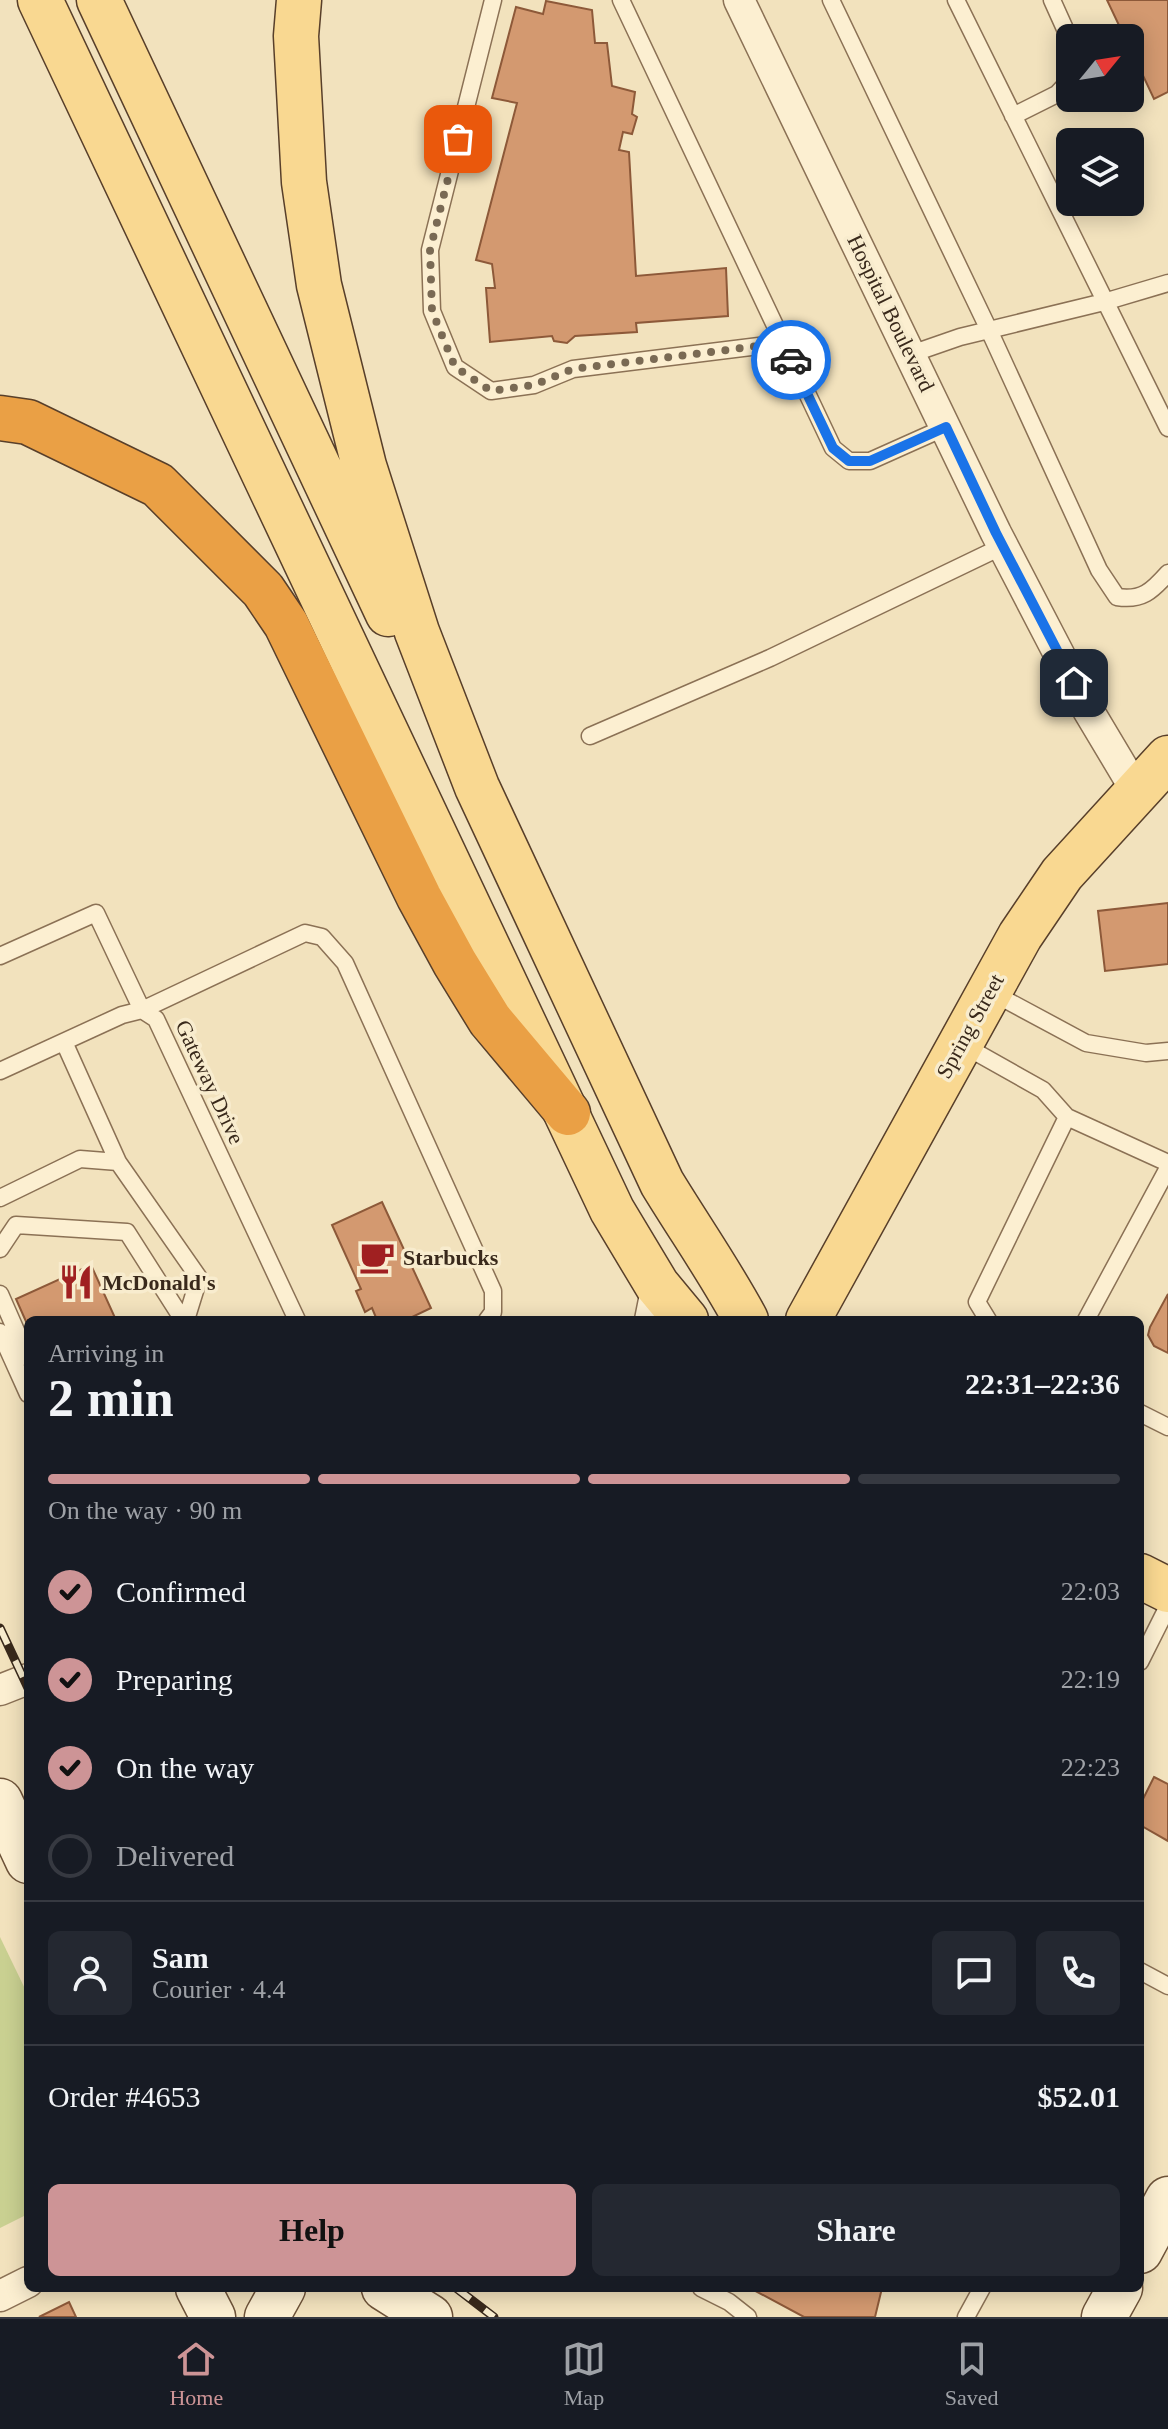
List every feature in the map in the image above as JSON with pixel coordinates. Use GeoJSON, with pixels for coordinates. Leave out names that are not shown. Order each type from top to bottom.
{"type":"FeatureCollection","features":[{"type":"Feature","properties":{"kind":"highway"},"geometry":{"type":"LineString","coordinates":[[0,418],[28,422],[158,485],[263,590],[293,638],[419,897],[455,963],[490,1020],[568,1113]]}},
{"type":"Feature","properties":{"kind":"main road"},"geometry":{"type":"LineString","coordinates":[[40,0],[568,1113],[654,1302],[679,1316]]}},
{"type":"Feature","properties":{"kind":"main road"},"geometry":{"type":"LineString","coordinates":[[99,0],[390,619],[477,787],[662,1183],[744,1316]]}},
{"type":"Feature","properties":{"kind":"main road"},"geometry":{"type":"LineString","coordinates":[[299,0],[296,36],[304,182],[319,285],[364,466],[417,632],[477,787]]}},
{"type":"Feature","properties":{"kind":"main road","name":"Spring Street"},"geometry":{"type":"LineString","coordinates":[[810,1316],[1020,936],[1062,874],[1168,758]]}},
{"type":"Feature","properties":{"kind":"main road"},"geometry":{"type":"LineString","coordinates":[[1144,1578],[1168,1590]]}},
{"type":"Feature","properties":{"kind":"street","name":"Hospital Boulevard"},"geometry":{"type":"LineString","coordinates":[[739,0],[1003,546],[1088,710],[1137,792]]}},
{"type":"Feature","properties":{"kind":"street"},"geometry":{"type":"LineString","coordinates":[[0,1690],[24,1681]]}},
{"type":"Feature","properties":{"kind":"street"},"geometry":{"type":"LineString","coordinates":[[0,1801],[24,1852]]}},
{"type":"Feature","properties":{"kind":"street"},"geometry":{"type":"LineString","coordinates":[[1144,2244],[1168,2199]]}},
{"type":"Feature","properties":{"kind":"street"},"geometry":{"type":"LineString","coordinates":[[0,2296],[24,2284]]}},
{"type":"Feature","properties":{"kind":"street"},"geometry":{"type":"LineString","coordinates":[[200,2292],[213,2317]]}},
{"type":"Feature","properties":{"kind":"street"},"geometry":{"type":"LineString","coordinates":[[267,2317],[281,2292]]}},
{"type":"Feature","properties":{"kind":"street"},"geometry":{"type":"LineString","coordinates":[[390,2292],[430,2317]]}},
{"type":"Feature","properties":{"kind":"street"},"geometry":{"type":"LineString","coordinates":[[1104,2317],[1118,2292]]}},
{"type":"Feature","properties":{"kind":"lane"},"geometry":{"type":"LineString","coordinates":[[493,0],[430,250],[432,311],[455,367],[491,391],[534,385],[573,369],[783,343]]}},
{"type":"Feature","properties":{"kind":"lane"},"geometry":{"type":"LineString","coordinates":[[621,0],[833,448],[849,461],[870,461],[946,427]]}},
{"type":"Feature","properties":{"kind":"lane"},"geometry":{"type":"LineString","coordinates":[[831,0],[989,330],[1099,570],[1117,597],[1134,600],[1149,593],[1168,573]]}},
{"type":"Feature","properties":{"kind":"lane"},"geometry":{"type":"LineString","coordinates":[[956,0],[1168,428]]}},
{"type":"Feature","properties":{"kind":"lane"},"geometry":{"type":"LineString","coordinates":[[1052,0],[1063,24]]}},
{"type":"Feature","properties":{"kind":"lane"},"geometry":{"type":"LineString","coordinates":[[1013,116],[1056,94]]}},
{"type":"Feature","properties":{"kind":"lane"},"geometry":{"type":"LineString","coordinates":[[911,354],[1168,283]]}},
{"type":"Feature","properties":{"kind":"lane"},"geometry":{"type":"LineString","coordinates":[[590,736],[770,658],[1003,546]]}},
{"type":"Feature","properties":{"kind":"lane"},"geometry":{"type":"LineString","coordinates":[[0,956],[96,913],[142,1010],[305,933],[322,937],[345,963],[493,1291],[493,1312],[490,1316]]}},
{"type":"Feature","properties":{"kind":"lane"},"geometry":{"type":"LineString","coordinates":[[989,991],[1086,1043],[1146,1053],[1168,1051]]}},
{"type":"Feature","properties":{"kind":"lane","name":"Gateway Drive"},"geometry":{"type":"LineString","coordinates":[[0,1071],[122,1015],[142,1010],[156,1019],[295,1316]]}},
{"type":"Feature","properties":{"kind":"lane"},"geometry":{"type":"LineString","coordinates":[[64,1042],[118,1162],[199,1278],[185,1316]]}},
{"type":"Feature","properties":{"kind":"lane"},"geometry":{"type":"LineString","coordinates":[[960,1044],[1043,1090],[1067,1117],[1168,1166],[1088,1316]]}},
{"type":"Feature","properties":{"kind":"lane"},"geometry":{"type":"LineString","coordinates":[[986,1316],[977,1302],[1067,1117]]}},
{"type":"Feature","properties":{"kind":"lane"},"geometry":{"type":"LineString","coordinates":[[0,1198],[80,1159],[118,1162]]}},
{"type":"Feature","properties":{"kind":"lane"},"geometry":{"type":"LineString","coordinates":[[0,1249],[16,1225],[127,1232],[181,1316]]}},
{"type":"Feature","properties":{"kind":"lane"},"geometry":{"type":"LineString","coordinates":[[0,1294],[24,1349]]}},
{"type":"Feature","properties":{"kind":"lane"},"geometry":{"type":"LineString","coordinates":[[0,1332],[24,1385]]}},
{"type":"Feature","properties":{"kind":"lane"},"geometry":{"type":"LineString","coordinates":[[1144,1415],[1168,1427]]}},
{"type":"Feature","properties":{"kind":"lane"},"geometry":{"type":"LineString","coordinates":[[1144,1654],[1168,1606]]}},
{"type":"Feature","properties":{"kind":"lane"},"geometry":{"type":"LineString","coordinates":[[1144,1973],[1168,1986]]}},
{"type":"Feature","properties":{"kind":"lane"},"geometry":{"type":"LineString","coordinates":[[709,2292],[748,2317]]}},
{"type":"Feature","properties":{"kind":"lane"},"geometry":{"type":"LineString","coordinates":[[966,2317],[980,2292]]}},
{"type":"Feature","properties":{"kind":"green space"},"geometry":{"type":"Polygon","coordinates":[[[0,1937],[24,1987],[24,2216],[0,2228],[0,1937]]]}},
{"type":"Feature","properties":{"kind":"building"},"geometry":{"type":"Polygon","coordinates":[[[1107,0],[1168,0],[1168,92],[1154,99],[1144,78],[1144,24],[1118,24],[1107,0]]]}},
{"type":"Feature","properties":{"kind":"building"},"geometry":{"type":"Polygon","coordinates":[[[546,1],[592,10],[595,43],[607,43],[612,86],[635,92],[632,114],[637,117],[632,134],[623,132],[619,150],[629,152],[636,276],[726,268],[728,316],[636,323],[637,332],[575,336],[567,343],[554,341],[552,336],[490,342],[486,288],[495,288],[492,264],[476,260],[517,103],[492,98],[516,7],[543,14],[546,1]]]}},
{"type":"Feature","properties":{"kind":"building"},"geometry":{"type":"Polygon","coordinates":[[[1168,903],[1168,964],[1105,971],[1098,911],[1168,903]]]}},
{"type":"Feature","properties":{"kind":"building","name":"Starbucks"},"geometry":{"type":"Polygon","coordinates":[[[382,1202],[431,1308],[414,1316],[375,1316],[372,1308],[365,1312],[356,1291],[361,1289],[332,1225],[382,1202]]]}},
{"type":"Feature","properties":{"kind":"building","name":"McDonald's"},"geometry":{"type":"Polygon","coordinates":[[[91,1265],[114,1316],[24,1317],[16,1299],[91,1265]]]}},
{"type":"Feature","properties":{"kind":"building"},"geometry":{"type":"Polygon","coordinates":[[[1168,1294],[1168,1353],[1154,1346],[1148,1335],[1168,1294]]]}},
{"type":"Feature","properties":{"kind":"building"},"geometry":{"type":"Polygon","coordinates":[[[1154,1777],[1168,1784],[1168,1841],[1144,1827],[1144,1797],[1154,1777]]]}},
{"type":"Feature","properties":{"kind":"building"},"geometry":{"type":"Polygon","coordinates":[[[757,2292],[881,2292],[875,2317],[804,2317],[757,2292]]]}},
{"type":"Feature","properties":{"kind":"building"},"geometry":{"type":"Polygon","coordinates":[[[69,2302],[76,2317],[39,2317],[69,2302]]]}},
{"type":"Feature","properties":{"kind":"railway"},"geometry":{"type":"LineString","coordinates":[[0,1628],[24,1679]]}},
{"type":"Feature","properties":{"kind":"railway"},"geometry":{"type":"LineString","coordinates":[[461,2292],[494,2317]]}},
{"type":"Feature","properties":{"kind":"way so far"},"geometry":{"type":"LineString","coordinates":[[458,139],[430,250],[432,311],[455,367],[491,391],[534,385],[573,369],[783,343],[791,360]]}},
{"type":"Feature","properties":{"kind":"place","name":"Starbucks"},"geometry":{"type":"Point","coordinates":[377,1257]}},
{"type":"Feature","properties":{"kind":"place","name":"McDonald's"},"geometry":{"type":"Point","coordinates":[76,1282]}},
{"type":"Feature","properties":{"kind":"route"},"geometry":{"type":"LineString","coordinates":[[791,360],[833,448],[849,461],[870,461],[946,427],[996,533],[1074,683]]}}]}
